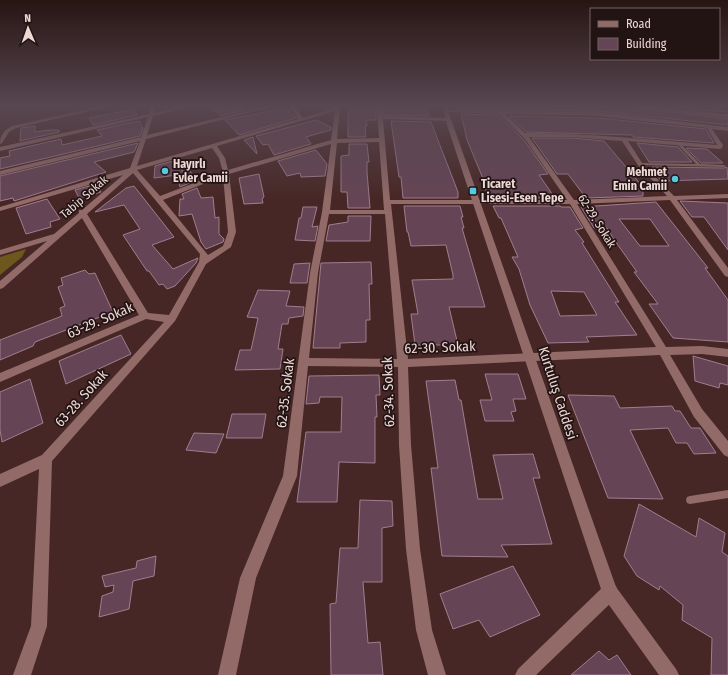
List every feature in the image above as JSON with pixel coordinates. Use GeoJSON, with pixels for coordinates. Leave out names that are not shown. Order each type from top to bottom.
{"type":"FeatureCollection","features":[{"type":"Feature","properties":{"kind":"street"},"geometry":{"type":"LineString","coordinates":[[0,149],[52,138]]}},
{"type":"Feature","properties":{"kind":"street"},"geometry":{"type":"LineString","coordinates":[[133,169],[142,138]]}},
{"type":"Feature","properties":{"kind":"street"},"geometry":{"type":"LineString","coordinates":[[0,173],[142,138]]}},
{"type":"Feature","properties":{"kind":"street"},"geometry":{"type":"LineString","coordinates":[[0,208],[238,138]]}},
{"type":"Feature","properties":{"kind":"street","name":"62-35. Sokak"},"geometry":{"type":"LineString","coordinates":[[227,675],[248,578],[290,476],[314,273],[326,212],[334,138]]}},
{"type":"Feature","properties":{"kind":"street","name":"Kurtuluş Caddesi"},"geometry":{"type":"LineString","coordinates":[[455,138],[610,592],[670,675]]}},
{"type":"Feature","properties":{"kind":"street","name":"62-29. Sokak"},"geometry":{"type":"LineString","coordinates":[[526,138],[572,202],[663,351],[698,413],[728,451]]}},
{"type":"Feature","properties":{"kind":"street"},"geometry":{"type":"LineString","coordinates":[[614,138],[679,144],[720,146],[715,138]]}},
{"type":"Feature","properties":{"kind":"street"},"geometry":{"type":"LineString","coordinates":[[623,138],[640,164],[672,198],[728,274]]}},
{"type":"Feature","properties":{"kind":"street"},"geometry":{"type":"LineString","coordinates":[[159,199],[226,173],[334,141],[383,140]]}},
{"type":"Feature","properties":{"kind":"street","name":"62-34. Sokak"},"geometry":{"type":"LineString","coordinates":[[383,140],[403,363],[405,445],[412,549],[424,630],[438,675]]}},
{"type":"Feature","properties":{"kind":"street"},"geometry":{"type":"LineString","coordinates":[[203,262],[227,247],[232,232],[226,173],[222,158],[213,145]]}},
{"type":"Feature","properties":{"kind":"street"},"geometry":{"type":"LineString","coordinates":[[133,169],[204,254],[203,262],[172,319]]}},
{"type":"Feature","properties":{"kind":"street","name":"Tabip Sokak"},"geometry":{"type":"LineString","coordinates":[[0,286],[82,212],[133,169]]}},
{"type":"Feature","properties":{"kind":"street"},"geometry":{"type":"LineString","coordinates":[[326,212],[476,202],[572,202],[728,196]]}},
{"type":"Feature","properties":{"kind":"street"},"geometry":{"type":"LineString","coordinates":[[82,212],[145,316]]}},
{"type":"Feature","properties":{"kind":"street"},"geometry":{"type":"LineString","coordinates":[[0,254],[57,235]]}},
{"type":"Feature","properties":{"kind":"street","name":"63-29. Sokak"},"geometry":{"type":"LineString","coordinates":[[0,378],[145,316],[172,319]]}},
{"type":"Feature","properties":{"kind":"street","name":"63-28. Sokak"},"geometry":{"type":"LineString","coordinates":[[0,482],[46,459],[172,319]]}},
{"type":"Feature","properties":{"kind":"street","name":"62-30. Sokak"},"geometry":{"type":"LineString","coordinates":[[304,362],[403,363],[702,350],[728,353]]}},
{"type":"Feature","properties":{"kind":"street"},"geometry":{"type":"LineString","coordinates":[[22,675],[39,626],[46,459]]}},
{"type":"Feature","properties":{"kind":"street"},"geometry":{"type":"LineString","coordinates":[[524,675],[610,592]]}},
{"type":"Feature","properties":{"kind":"lane"},"geometry":{"type":"LineString","coordinates":[[679,144],[699,165]]}},
{"type":"Feature","properties":{"kind":"lane"},"geometry":{"type":"LineString","coordinates":[[640,164],[724,166]]}},
{"type":"Feature","properties":{"kind":"lane"},"geometry":{"type":"LineString","coordinates":[[690,500],[728,494]]}},
{"type":"Feature","properties":{"kind":"shaded area"},"geometry":{"type":"Polygon","coordinates":[[[26,249],[22,257],[0,275],[0,257],[26,249]]]}},
{"type":"Feature","properties":{"kind":"building"},"geometry":{"type":"Polygon","coordinates":[[[20,138],[35,138],[20,141],[20,138]]]}},
{"type":"Feature","properties":{"kind":"building"},"geometry":{"type":"Polygon","coordinates":[[[95,138],[134,138],[0,169],[0,158],[10,156],[9,151],[61,139],[62,145],[95,138]]]}},
{"type":"Feature","properties":{"kind":"building"},"geometry":{"type":"Polygon","coordinates":[[[253,138],[257,154],[244,140],[253,138]]]}},
{"type":"Feature","properties":{"kind":"building"},"geometry":{"type":"Polygon","coordinates":[[[257,138],[306,138],[311,144],[274,155],[268,144],[263,145],[257,138]]]}},
{"type":"Feature","properties":{"kind":"building"},"geometry":{"type":"Polygon","coordinates":[[[393,138],[437,138],[458,192],[458,198],[403,198],[401,177],[399,177],[393,138]]]}},
{"type":"Feature","properties":{"kind":"building"},"geometry":{"type":"Polygon","coordinates":[[[466,138],[521,138],[548,174],[539,175],[555,198],[490,198],[483,185],[482,181],[484,181],[466,138]]]}},
{"type":"Feature","properties":{"kind":"building"},"geometry":{"type":"Polygon","coordinates":[[[532,138],[572,138],[604,141],[643,187],[643,196],[586,198],[568,174],[557,174],[532,138]]]}},
{"type":"Feature","properties":{"kind":"building"},"geometry":{"type":"Polygon","coordinates":[[[640,138],[711,138],[714,143],[640,138]]]}},
{"type":"Feature","properties":{"kind":"building"},"geometry":{"type":"Polygon","coordinates":[[[138,143],[134,152],[94,162],[106,172],[14,201],[13,198],[0,201],[0,176],[138,143]]]}},
{"type":"Feature","properties":{"kind":"building"},"geometry":{"type":"Polygon","coordinates":[[[637,143],[678,147],[692,162],[649,162],[637,143]]]}},
{"type":"Feature","properties":{"kind":"building"},"geometry":{"type":"Polygon","coordinates":[[[349,144],[367,144],[369,162],[367,162],[367,172],[370,208],[348,208],[347,192],[341,192],[341,156],[349,155],[349,144]]]}},
{"type":"Feature","properties":{"kind":"building"},"geometry":{"type":"Polygon","coordinates":[[[686,148],[707,149],[723,163],[701,163],[686,148]]]}},
{"type":"Feature","properties":{"kind":"building"},"geometry":{"type":"Polygon","coordinates":[[[316,150],[327,164],[325,176],[301,177],[300,173],[287,176],[278,161],[316,150]]]}},
{"type":"Feature","properties":{"kind":"building"},"geometry":{"type":"Polygon","coordinates":[[[180,159],[182,171],[190,170],[194,181],[180,187],[177,175],[154,178],[155,166],[180,159]]]}},
{"type":"Feature","properties":{"kind":"building"},"geometry":{"type":"Polygon","coordinates":[[[652,167],[727,167],[728,179],[661,181],[652,167]]]}},
{"type":"Feature","properties":{"kind":"building"},"geometry":{"type":"Polygon","coordinates":[[[259,174],[264,197],[262,199],[263,203],[244,204],[239,178],[259,174]]]}},
{"type":"Feature","properties":{"kind":"building"},"geometry":{"type":"Polygon","coordinates":[[[96,184],[101,192],[79,198],[75,190],[96,184]]]}},
{"type":"Feature","properties":{"kind":"building"},"geometry":{"type":"Polygon","coordinates":[[[134,186],[174,237],[152,245],[173,269],[198,258],[196,263],[175,286],[167,289],[163,284],[159,285],[149,271],[147,271],[123,235],[140,229],[124,205],[95,212],[126,188],[134,186]]]}},
{"type":"Feature","properties":{"kind":"building"},"geometry":{"type":"Polygon","coordinates":[[[197,188],[201,198],[213,197],[215,218],[219,217],[219,234],[224,239],[223,242],[206,249],[201,242],[192,214],[179,216],[180,199],[184,199],[182,194],[197,188]]]}},
{"type":"Feature","properties":{"kind":"building"},"geometry":{"type":"Polygon","coordinates":[[[47,199],[60,219],[50,222],[51,227],[26,234],[16,208],[47,199]]]}},
{"type":"Feature","properties":{"kind":"building"},"geometry":{"type":"Polygon","coordinates":[[[680,201],[728,203],[728,250],[704,217],[692,217],[680,201]]]}},
{"type":"Feature","properties":{"kind":"building"},"geometry":{"type":"Polygon","coordinates":[[[656,202],[708,268],[705,268],[728,300],[728,342],[673,338],[649,304],[658,304],[634,272],[637,272],[607,228],[594,228],[581,207],[656,202]],[[619,219],[640,246],[669,246],[650,219],[619,219]]]}},
{"type":"Feature","properties":{"kind":"building"},"geometry":{"type":"Polygon","coordinates":[[[404,206],[460,206],[464,228],[462,228],[485,307],[449,307],[458,345],[415,345],[411,314],[418,314],[412,280],[453,279],[453,275],[446,245],[411,246],[407,232],[404,206]]]}},
{"type":"Feature","properties":{"kind":"building"},"geometry":{"type":"Polygon","coordinates":[[[493,206],[570,207],[583,228],[575,230],[584,242],[582,243],[619,302],[615,302],[637,335],[586,337],[589,342],[548,343],[530,305],[519,269],[512,257],[518,257],[501,218],[499,218],[493,206]],[[551,291],[560,316],[597,315],[584,292],[551,291]]]}},
{"type":"Feature","properties":{"kind":"building"},"geometry":{"type":"Polygon","coordinates":[[[303,207],[317,207],[312,227],[318,226],[315,241],[295,240],[299,218],[301,218],[303,207]]]}},
{"type":"Feature","properties":{"kind":"building"},"geometry":{"type":"Polygon","coordinates":[[[348,216],[371,216],[370,241],[326,241],[329,225],[348,222],[348,216]]]}},
{"type":"Feature","properties":{"kind":"building"},"geometry":{"type":"Polygon","coordinates":[[[371,262],[372,284],[369,284],[370,320],[366,320],[366,342],[340,343],[340,348],[313,348],[321,263],[371,262]]]}},
{"type":"Feature","properties":{"kind":"building"},"geometry":{"type":"Polygon","coordinates":[[[310,263],[307,283],[290,283],[294,264],[310,263]]]}},
{"type":"Feature","properties":{"kind":"building"},"geometry":{"type":"Polygon","coordinates":[[[85,270],[89,274],[95,273],[113,312],[35,342],[33,346],[0,360],[0,340],[62,316],[60,308],[65,306],[58,287],[63,285],[61,278],[85,270]]]}},
{"type":"Feature","properties":{"kind":"building"},"geometry":{"type":"Polygon","coordinates":[[[258,290],[290,291],[286,306],[304,307],[303,316],[289,318],[288,324],[282,324],[278,349],[283,349],[280,369],[235,370],[240,350],[251,350],[258,318],[247,317],[258,290]]]}},
{"type":"Feature","properties":{"kind":"building"},"geometry":{"type":"Polygon","coordinates":[[[121,335],[131,354],[66,384],[59,361],[121,335]]]}},
{"type":"Feature","properties":{"kind":"building"},"geometry":{"type":"Polygon","coordinates":[[[693,356],[728,366],[728,385],[720,383],[719,388],[695,381],[693,356]]]}},
{"type":"Feature","properties":{"kind":"building"},"geometry":{"type":"Polygon","coordinates":[[[485,374],[518,374],[526,399],[513,399],[516,411],[511,412],[514,421],[485,421],[480,400],[492,400],[485,374]]]}},
{"type":"Feature","properties":{"kind":"building"},"geometry":{"type":"Polygon","coordinates":[[[379,375],[380,395],[376,395],[377,417],[375,417],[375,463],[339,462],[337,502],[297,502],[306,432],[341,432],[342,397],[320,397],[319,403],[306,404],[309,376],[379,375]]]}},
{"type":"Feature","properties":{"kind":"building"},"geometry":{"type":"Polygon","coordinates":[[[30,379],[43,423],[2,442],[0,430],[0,392],[30,379]]]}},
{"type":"Feature","properties":{"kind":"building"},"geometry":{"type":"Polygon","coordinates":[[[455,380],[459,400],[461,400],[478,499],[503,499],[493,455],[533,454],[540,478],[533,478],[552,544],[501,545],[508,557],[442,556],[431,468],[438,468],[426,381],[455,380]]]}},
{"type":"Feature","properties":{"kind":"building"},"geometry":{"type":"Polygon","coordinates":[[[568,395],[614,396],[620,408],[672,406],[675,411],[680,411],[691,428],[700,428],[716,453],[694,454],[687,443],[676,443],[668,428],[630,430],[663,499],[608,498],[568,395]]]}},
{"type":"Feature","properties":{"kind":"building"},"geometry":{"type":"Polygon","coordinates":[[[232,414],[266,414],[262,438],[226,438],[232,414]]]}},
{"type":"Feature","properties":{"kind":"building"},"geometry":{"type":"Polygon","coordinates":[[[194,433],[224,434],[216,453],[186,450],[194,433]]]}},
{"type":"Feature","properties":{"kind":"building"},"geometry":{"type":"Polygon","coordinates":[[[360,500],[392,501],[393,526],[382,528],[382,582],[363,582],[368,643],[380,642],[383,675],[331,675],[330,604],[336,603],[340,548],[358,548],[360,500]]]}},
{"type":"Feature","properties":{"kind":"building"},"geometry":{"type":"Polygon","coordinates":[[[639,504],[696,537],[699,518],[725,533],[722,552],[728,556],[728,675],[711,675],[712,638],[682,620],[683,605],[660,586],[659,590],[637,576],[624,556],[639,504]]]}},
{"type":"Feature","properties":{"kind":"building"},"geometry":{"type":"Polygon","coordinates":[[[156,556],[154,576],[133,581],[129,609],[99,617],[102,596],[113,592],[114,585],[105,587],[102,576],[136,568],[137,561],[156,556]]]}},
{"type":"Feature","properties":{"kind":"building"},"geometry":{"type":"Polygon","coordinates":[[[513,566],[540,615],[490,637],[479,620],[453,629],[440,594],[513,566]]]}},
{"type":"Feature","properties":{"kind":"building"},"geometry":{"type":"Polygon","coordinates":[[[599,651],[609,660],[617,655],[631,675],[571,675],[599,651]]]}},
{"type":"Feature","properties":{"kind":"place","name":"Hayırlı Evler Camii"},"geometry":{"type":"Point","coordinates":[165,171]}},
{"type":"Feature","properties":{"kind":"place","name":"Mehmet Emin Camii"},"geometry":{"type":"Point","coordinates":[675,179]}},
{"type":"Feature","properties":{"kind":"place","name":"Ticaret Lisesi-Esen Tepe"},"geometry":{"type":"Point","coordinates":[473,191]}}]}
